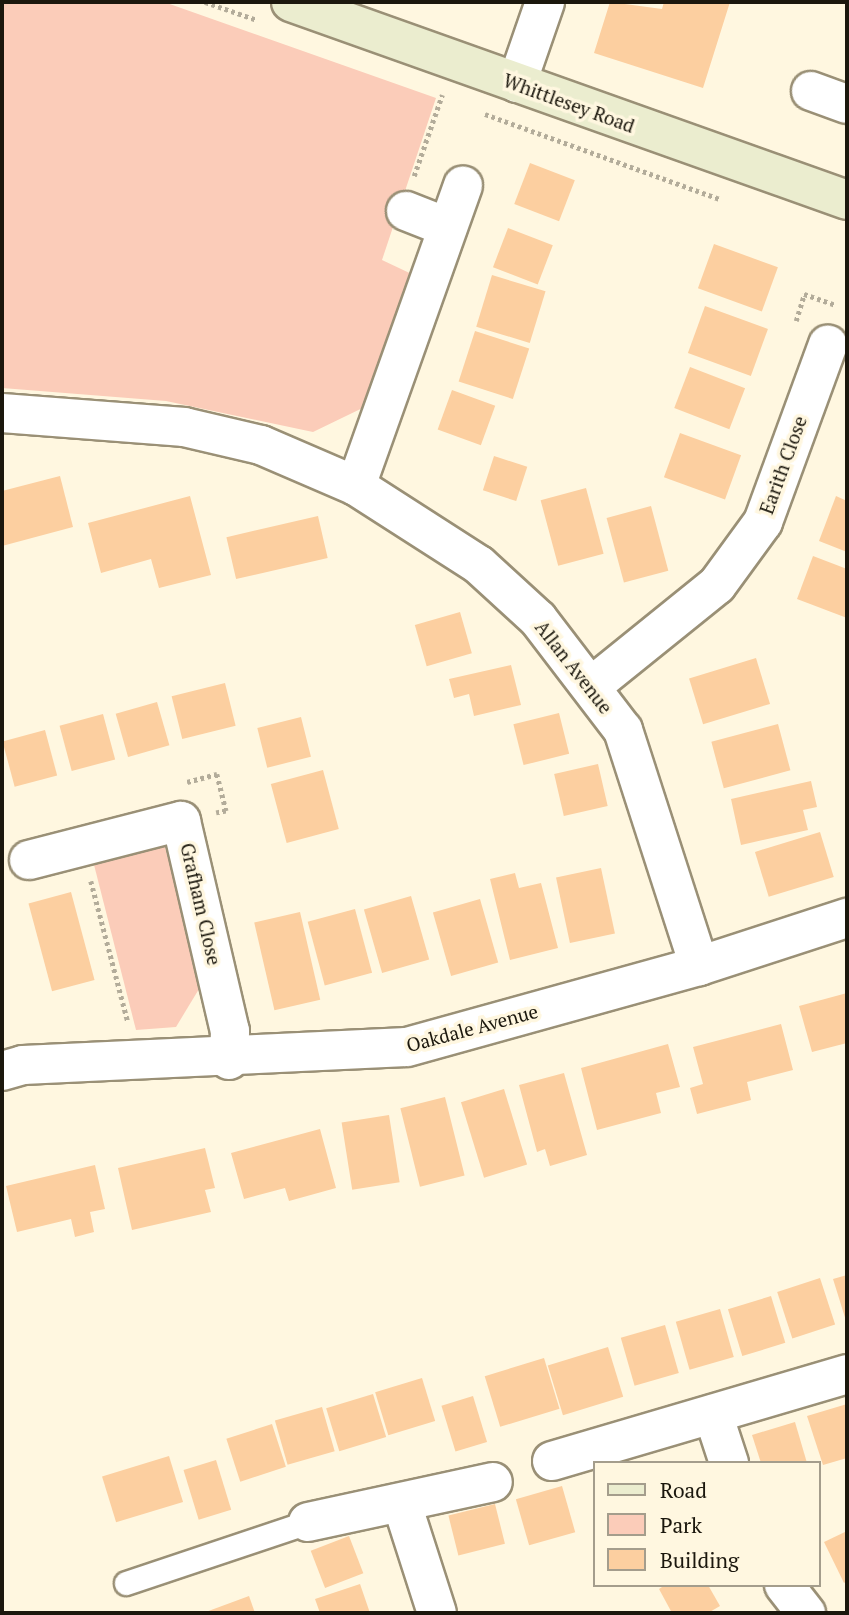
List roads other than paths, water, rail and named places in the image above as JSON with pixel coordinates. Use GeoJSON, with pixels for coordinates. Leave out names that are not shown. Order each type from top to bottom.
{"type":"FeatureCollection","features":[{"type":"Feature","properties":{"kind":"main road","name":"Whittlesey Road"},"geometry":{"type":"LineString","coordinates":[[303,4],[847,200]]}},
{"type":"Feature","properties":{"kind":"street"},"geometry":{"type":"LineString","coordinates":[[517,83],[545,2]]}},
{"type":"Feature","properties":{"kind":"street"},"geometry":{"type":"LineString","coordinates":[[811,91],[847,104]]}},
{"type":"Feature","properties":{"kind":"street"},"geometry":{"type":"LineString","coordinates":[[356,486],[444,226],[463,186]]}},
{"type":"Feature","properties":{"kind":"street"},"geometry":{"type":"LineString","coordinates":[[406,211],[444,226]]}},
{"type":"Feature","properties":{"kind":"street","name":"Earith Close"},"geometry":{"type":"LineString","coordinates":[[593,685],[717,585],[763,522],[828,345]]}},
{"type":"Feature","properties":{"kind":"street","name":"Allan Avenue"},"geometry":{"type":"LineString","coordinates":[[2,413],[184,427],[261,445],[356,486],[479,565],[538,619],[593,685],[623,730],[644,784],[699,967]]}},
{"type":"Feature","properties":{"kind":"street","name":"Grafham Close"},"geometry":{"type":"LineString","coordinates":[[29,860],[181,821],[230,1031],[229,1060]]}},
{"type":"Feature","properties":{"kind":"street","name":"Oakdale Avenue"},"geometry":{"type":"LineString","coordinates":[[2,1071],[23,1065],[229,1060],[407,1047],[699,967],[847,918]]}},
{"type":"Feature","properties":{"kind":"street"},"geometry":{"type":"LineString","coordinates":[[552,1461],[847,1374]]}},
{"type":"Feature","properties":{"kind":"street"},"geometry":{"type":"LineString","coordinates":[[713,1414],[728,1461]]}},
{"type":"Feature","properties":{"kind":"street"},"geometry":{"type":"LineString","coordinates":[[309,1522],[402,1504],[493,1482]]}},
{"type":"Feature","properties":{"kind":"street"},"geometry":{"type":"LineString","coordinates":[[402,1504],[437,1613]]}},
{"type":"Feature","properties":{"kind":"street"},"geometry":{"type":"LineString","coordinates":[[785,1587],[806,1613]]}},
{"type":"Feature","properties":{"kind":"lane"},"geometry":{"type":"LineString","coordinates":[[126,1583],[309,1522]]}}]}
